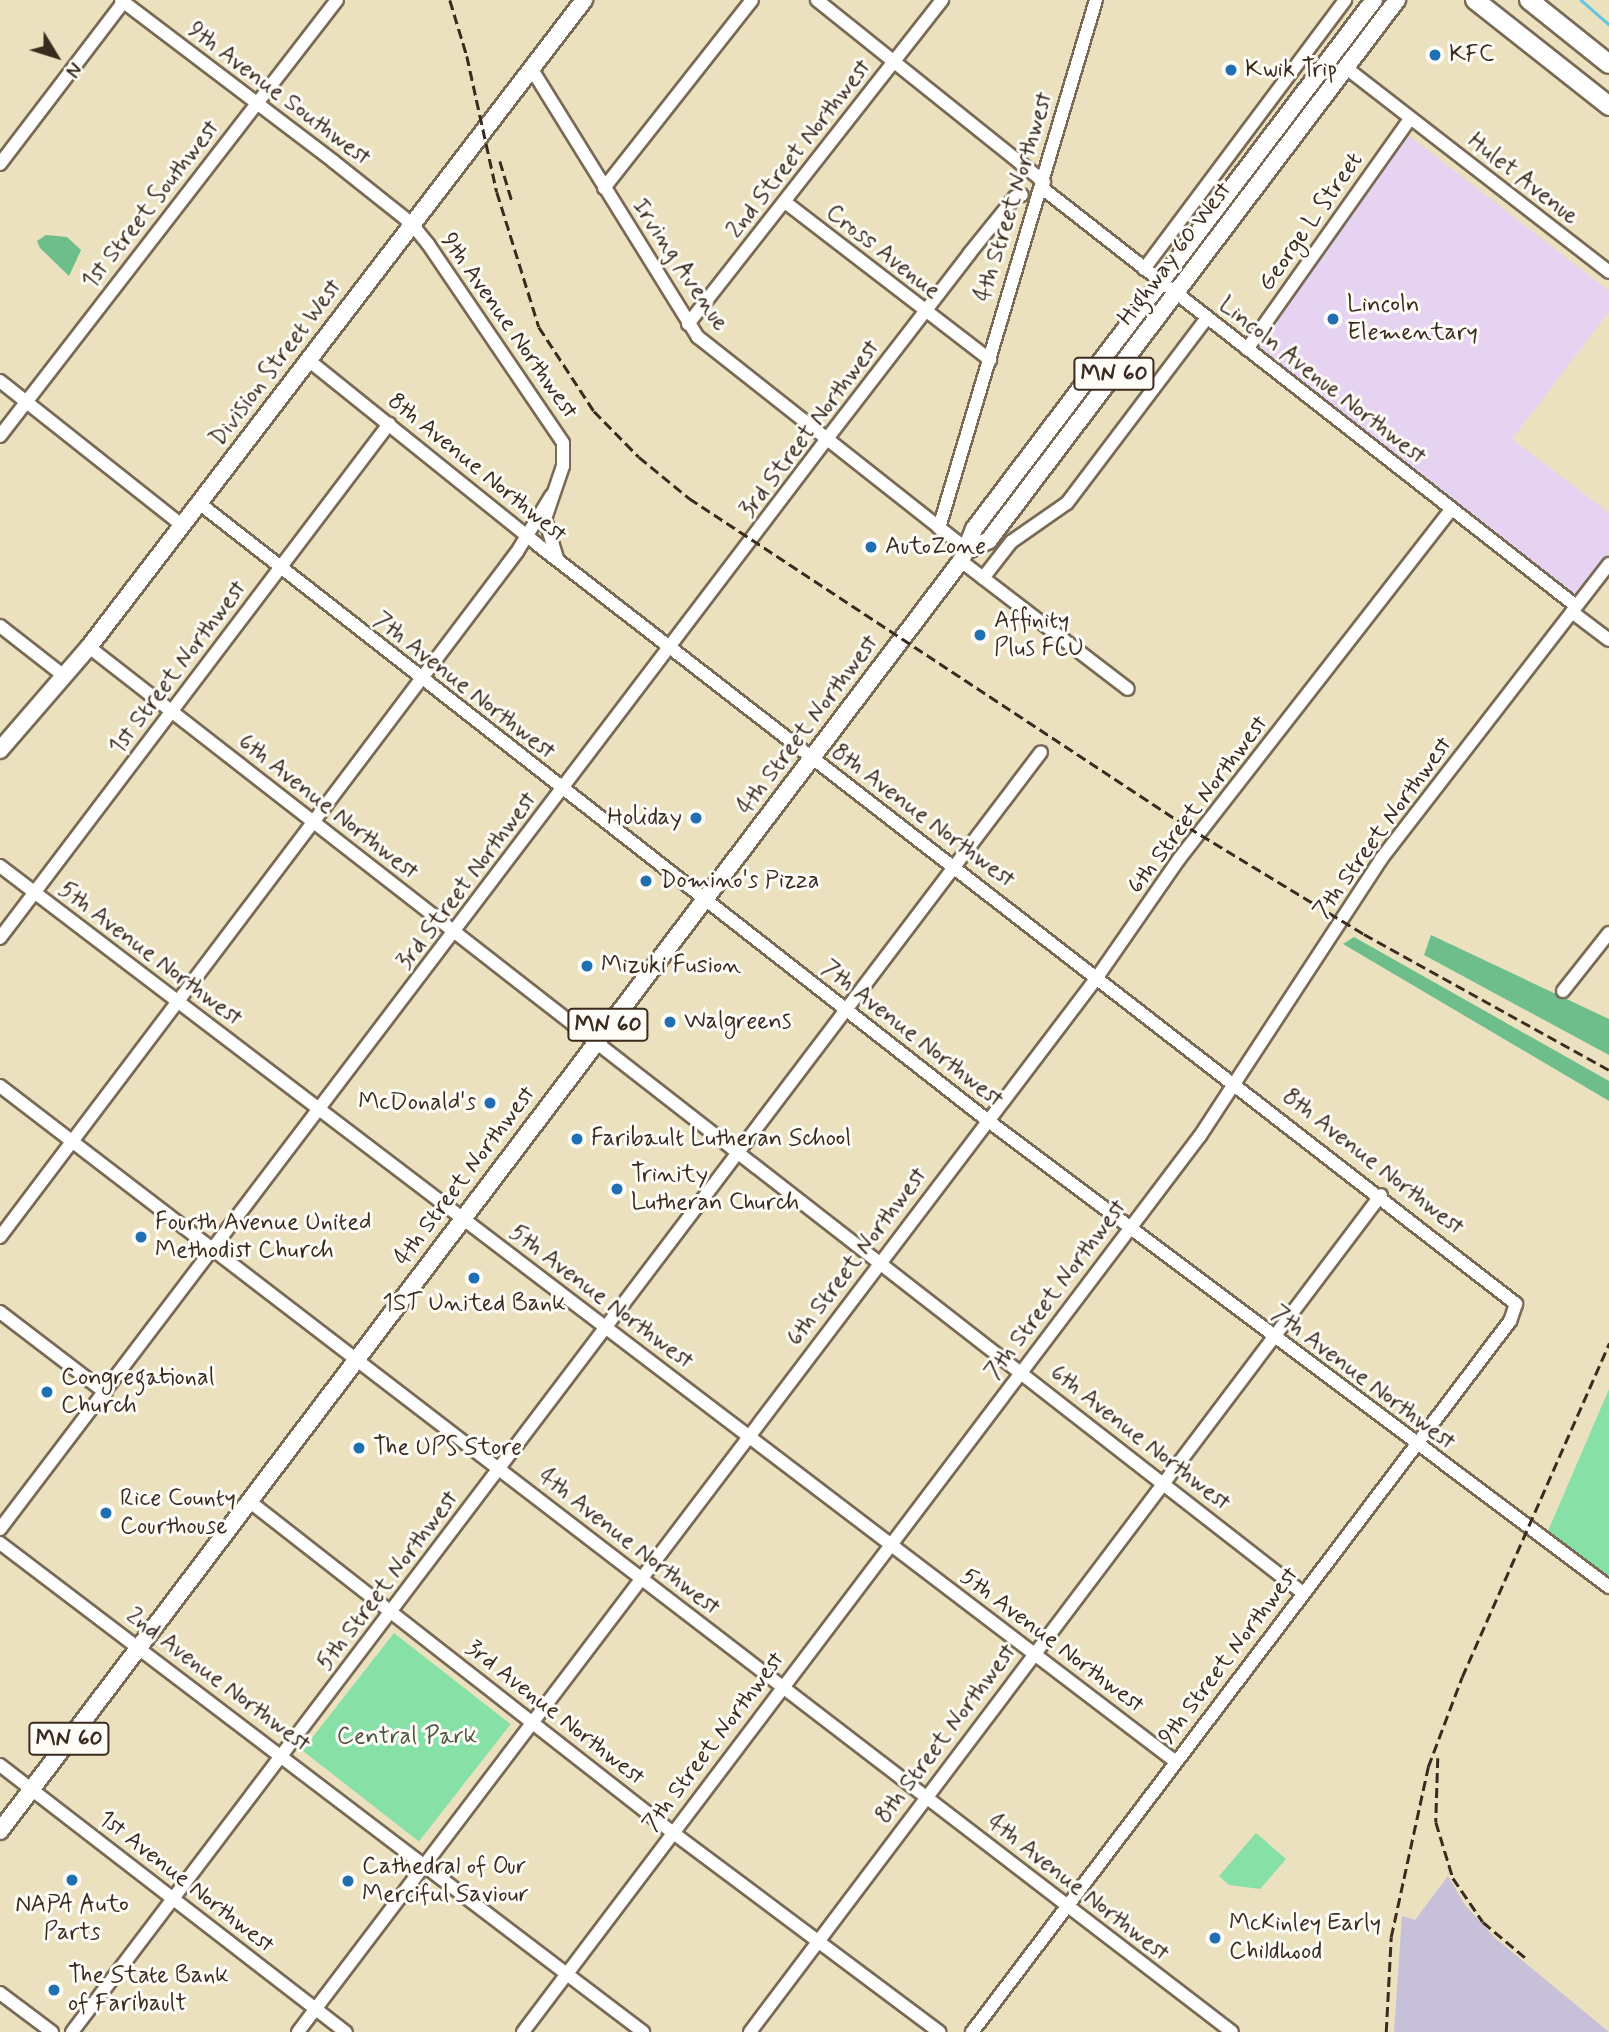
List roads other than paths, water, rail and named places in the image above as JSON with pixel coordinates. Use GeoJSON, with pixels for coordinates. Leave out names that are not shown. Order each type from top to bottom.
{"type":"FeatureCollection","features":[{"type":"Feature","properties":{"kind":"highway"},"geometry":{"type":"LineString","coordinates":[[1475,0],[1609,106]]}},
{"type":"Feature","properties":{"kind":"highway"},"geometry":{"type":"LineString","coordinates":[[1530,0],[1609,64]]}},
{"type":"Feature","properties":{"kind":"main road","name":"Division Street West"},"geometry":{"type":"LineString","coordinates":[[0,750],[89,647],[584,0]]}},
{"type":"Feature","properties":{"kind":"main road","name":"Highway 60 West"},"geometry":{"type":"LineString","coordinates":[[965,556],[974,529],[1374,0]]}},
{"type":"Feature","properties":{"kind":"main road","name":"Highway 60 West"},"geometry":{"type":"LineString","coordinates":[[965,556],[989,540],[1397,0]]}},
{"type":"Feature","properties":{"kind":"main road","name":"4th Street Northwest"},"geometry":{"type":"LineString","coordinates":[[0,1831],[462,1217],[965,556]]}},
{"type":"Feature","properties":{"kind":"street","name":"1st Street Southwest"},"geometry":{"type":"LineString","coordinates":[[0,436],[337,0]]}},
{"type":"Feature","properties":{"kind":"street"},"geometry":{"type":"LineString","coordinates":[[604,188],[752,0]]}},
{"type":"Feature","properties":{"kind":"street","name":"Lincoln Avenue Northwest"},"geometry":{"type":"LineString","coordinates":[[817,0],[1159,282],[1451,509],[1609,640]]}},
{"type":"Feature","properties":{"kind":"street","name":"2nd Street Northwest"},"geometry":{"type":"LineString","coordinates":[[688,324],[942,0]]}},
{"type":"Feature","properties":{"kind":"street","name":"4th Street Northwest"},"geometry":{"type":"LineString","coordinates":[[939,528],[1096,0]]}},
{"type":"Feature","properties":{"kind":"street"},"geometry":{"type":"LineString","coordinates":[[1144,268],[1345,0]]}},
{"type":"Feature","properties":{"kind":"street","name":"9th Avenue Southwest"},"geometry":{"type":"LineString","coordinates":[[123,1],[411,223]]}},
{"type":"Feature","properties":{"kind":"street"},"geometry":{"type":"LineString","coordinates":[[0,164],[123,1]]}},
{"type":"Feature","properties":{"kind":"street"},"geometry":{"type":"LineString","coordinates":[[1312,43],[1330,57]]}},
{"type":"Feature","properties":{"kind":"street","name":"Hulet Avenue"},"geometry":{"type":"LineString","coordinates":[[1345,67],[1609,272]]}},
{"type":"Feature","properties":{"kind":"street","name":"Irving Avenue"},"geometry":{"type":"LineString","coordinates":[[531,68],[688,324],[710,349],[939,528],[983,578],[1128,688]]}},
{"type":"Feature","properties":{"kind":"street","name":"George L Street"},"geometry":{"type":"LineString","coordinates":[[1247,349],[1410,119]]}},
{"type":"Feature","properties":{"kind":"street","name":"3rd Street Northwest"},"geometry":{"type":"LineString","coordinates":[[0,1529],[925,311],[1015,197],[1022,195]]}},
{"type":"Feature","properties":{"kind":"street","name":"Cross Avenue"},"geometry":{"type":"LineString","coordinates":[[785,202],[989,360]]}},
{"type":"Feature","properties":{"kind":"street","name":"9th Avenue Northwest"},"geometry":{"type":"LineString","coordinates":[[411,223],[559,432],[565,454],[551,496]]}},
{"type":"Feature","properties":{"kind":"street"},"geometry":{"type":"LineString","coordinates":[[983,578],[1011,542],[1067,503],[1207,318]]}},
{"type":"Feature","properties":{"kind":"street","name":"8th Avenue Northwest"},"geometry":{"type":"LineString","coordinates":[[307,359],[670,648],[1381,1195],[1516,1304]]}},
{"type":"Feature","properties":{"kind":"street"},"geometry":{"type":"LineString","coordinates":[[0,381],[182,525]]}},
{"type":"Feature","properties":{"kind":"street","name":"1st Street Northwest"},"geometry":{"type":"LineString","coordinates":[[0,938],[389,424]]}},
{"type":"Feature","properties":{"kind":"street"},"geometry":{"type":"LineString","coordinates":[[0,1237],[310,822],[529,535],[551,496]]}},
{"type":"Feature","properties":{"kind":"street"},"geometry":{"type":"LineString","coordinates":[[551,496],[545,527],[559,561]]}},
{"type":"Feature","properties":{"kind":"street","name":"7th Avenue Northwest"},"geometry":{"type":"LineString","coordinates":[[199,503],[419,679],[988,1120],[1272,1337],[1609,1587]]}},
{"type":"Feature","properties":{"kind":"street","name":"6th Street Northwest"},"geometry":{"type":"LineString","coordinates":[[298,2032],[424,1861],[1098,976],[1179,859],[1451,509]]}},
{"type":"Feature","properties":{"kind":"street","name":"7th Street Northwest"},"geometry":{"type":"LineString","coordinates":[[523,2032],[1129,1228],[1236,1083],[1381,859],[1609,564]]}},
{"type":"Feature","properties":{"kind":"street"},"geometry":{"type":"LineString","coordinates":[[0,626],[64,676]]}},
{"type":"Feature","properties":{"kind":"street","name":"6th Avenue Northwest"},"geometry":{"type":"LineString","coordinates":[[89,647],[310,822],[1303,1593]]}},
{"type":"Feature","properties":{"kind":"street","name":"5th Street Northwest"},"geometry":{"type":"LineString","coordinates":[[72,2032],[1041,752]]}},
{"type":"Feature","properties":{"kind":"street","name":"5th Avenue Northwest"},"geometry":{"type":"LineString","coordinates":[[0,866],[1176,1762]]}},
{"type":"Feature","properties":{"kind":"street"},"geometry":{"type":"LineString","coordinates":[[1563,991],[1609,933]]}},
{"type":"Feature","properties":{"kind":"street","name":"4th Avenue Northwest"},"geometry":{"type":"LineString","coordinates":[[0,1086],[500,1468],[1226,2030]]}},
{"type":"Feature","properties":{"kind":"street","name":"8th Street Northwest"},"geometry":{"type":"LineString","coordinates":[[750,2032],[1162,1482],[1381,1195]]}},
{"type":"Feature","properties":{"kind":"street","name":"9th Street Northwest"},"geometry":{"type":"LineString","coordinates":[[972,2032],[1510,1321],[1516,1304]]}},
{"type":"Feature","properties":{"kind":"street"},"geometry":{"type":"LineString","coordinates":[[0,1312],[106,1392]]}},
{"type":"Feature","properties":{"kind":"street","name":"3rd Avenue Northwest"},"geometry":{"type":"LineString","coordinates":[[249,1501],[672,1832],[939,2032]]}},
{"type":"Feature","properties":{"kind":"street","name":"2nd Avenue Northwest"},"geometry":{"type":"LineString","coordinates":[[0,1543],[424,1861],[643,2032]]}},
{"type":"Feature","properties":{"kind":"street","name":"1st Avenue Northwest"},"geometry":{"type":"LineString","coordinates":[[0,1765],[346,2032]]}},
{"type":"Feature","properties":{"kind":"street"},"geometry":{"type":"LineString","coordinates":[[0,1993],[52,2032]]}},
{"type":"Feature","properties":{"kind":"waterway"},"geometry":{"type":"LineString","coordinates":[[1581,0],[1609,24]]}},
{"type":"Feature","properties":{"kind":"railway"},"geometry":{"type":"LineString","coordinates":[[450,0],[467,56],[497,192],[539,327],[594,411],[639,457],[689,498],[1188,827],[1364,934],[1609,1070]]}},
{"type":"Feature","properties":{"kind":"railway"},"geometry":{"type":"LineString","coordinates":[[500,161],[512,201]]}},
{"type":"Feature","properties":{"kind":"railway"},"geometry":{"type":"LineString","coordinates":[[1386,2032],[1391,1937],[1428,1767],[1462,1677],[1609,1343]]}},
{"type":"Feature","properties":{"kind":"railway"},"geometry":{"type":"LineString","coordinates":[[1438,1758],[1436,1822],[1453,1878],[1483,1922],[1527,1959]]}},
{"type":"Feature","properties":{"kind":"place","name":"KFC"},"geometry":{"type":"Point","coordinates":[1435,55]}},
{"type":"Feature","properties":{"kind":"place","name":"Kwik Trip"},"geometry":{"type":"Point","coordinates":[1231,70]}},
{"type":"Feature","properties":{"kind":"place","name":"Lincoln Elementary"},"geometry":{"type":"Point","coordinates":[1333,319]}},
{"type":"Feature","properties":{"kind":"place","name":"AutoZone"},"geometry":{"type":"Point","coordinates":[871,547]}},
{"type":"Feature","properties":{"kind":"place","name":"Affinity Plus FCU"},"geometry":{"type":"Point","coordinates":[980,635]}},
{"type":"Feature","properties":{"kind":"place","name":"Holiday"},"geometry":{"type":"Point","coordinates":[696,818]}},
{"type":"Feature","properties":{"kind":"place","name":"Domino's Pizza"},"geometry":{"type":"Point","coordinates":[646,881]}},
{"type":"Feature","properties":{"kind":"place","name":"Mizuki Fusion"},"geometry":{"type":"Point","coordinates":[587,966]}},
{"type":"Feature","properties":{"kind":"place","name":"Walgreens"},"geometry":{"type":"Point","coordinates":[670,1022]}},
{"type":"Feature","properties":{"kind":"place","name":"McDonald's"},"geometry":{"type":"Point","coordinates":[490,1103]}},
{"type":"Feature","properties":{"kind":"place","name":"Faribault Lutheran School"},"geometry":{"type":"Point","coordinates":[577,1139]}},
{"type":"Feature","properties":{"kind":"place","name":"Trinity Lutheran Church"},"geometry":{"type":"Point","coordinates":[617,1189]}},
{"type":"Feature","properties":{"kind":"place","name":"Fourth Avenue United Methodist Church"},"geometry":{"type":"Point","coordinates":[141,1237]}},
{"type":"Feature","properties":{"kind":"place","name":"1ST United Bank"},"geometry":{"type":"Point","coordinates":[474,1278]}},
{"type":"Feature","properties":{"kind":"place","name":"Congregational Church"},"geometry":{"type":"Point","coordinates":[47,1392]}},
{"type":"Feature","properties":{"kind":"place","name":"The UPS Store"},"geometry":{"type":"Point","coordinates":[359,1448]}},
{"type":"Feature","properties":{"kind":"place","name":"Rice County Courthouse"},"geometry":{"type":"Point","coordinates":[106,1513]}},
{"type":"Feature","properties":{"kind":"place","name":"NAPA Auto Parts"},"geometry":{"type":"Point","coordinates":[72,1880]}},
{"type":"Feature","properties":{"kind":"place","name":"Cathedral of Our Merciful Saviour"},"geometry":{"type":"Point","coordinates":[348,1881]}},
{"type":"Feature","properties":{"kind":"place","name":"McKinley Early Childhood"},"geometry":{"type":"Point","coordinates":[1215,1938]}},
{"type":"Feature","properties":{"kind":"place","name":"The State Bank of Faribault"},"geometry":{"type":"Point","coordinates":[54,1990]}},
{"type":"Feature","properties":{"kind":"park label","name":"Central Park"},"geometry":{"type":"Point","coordinates":[407,1737]}}]}
